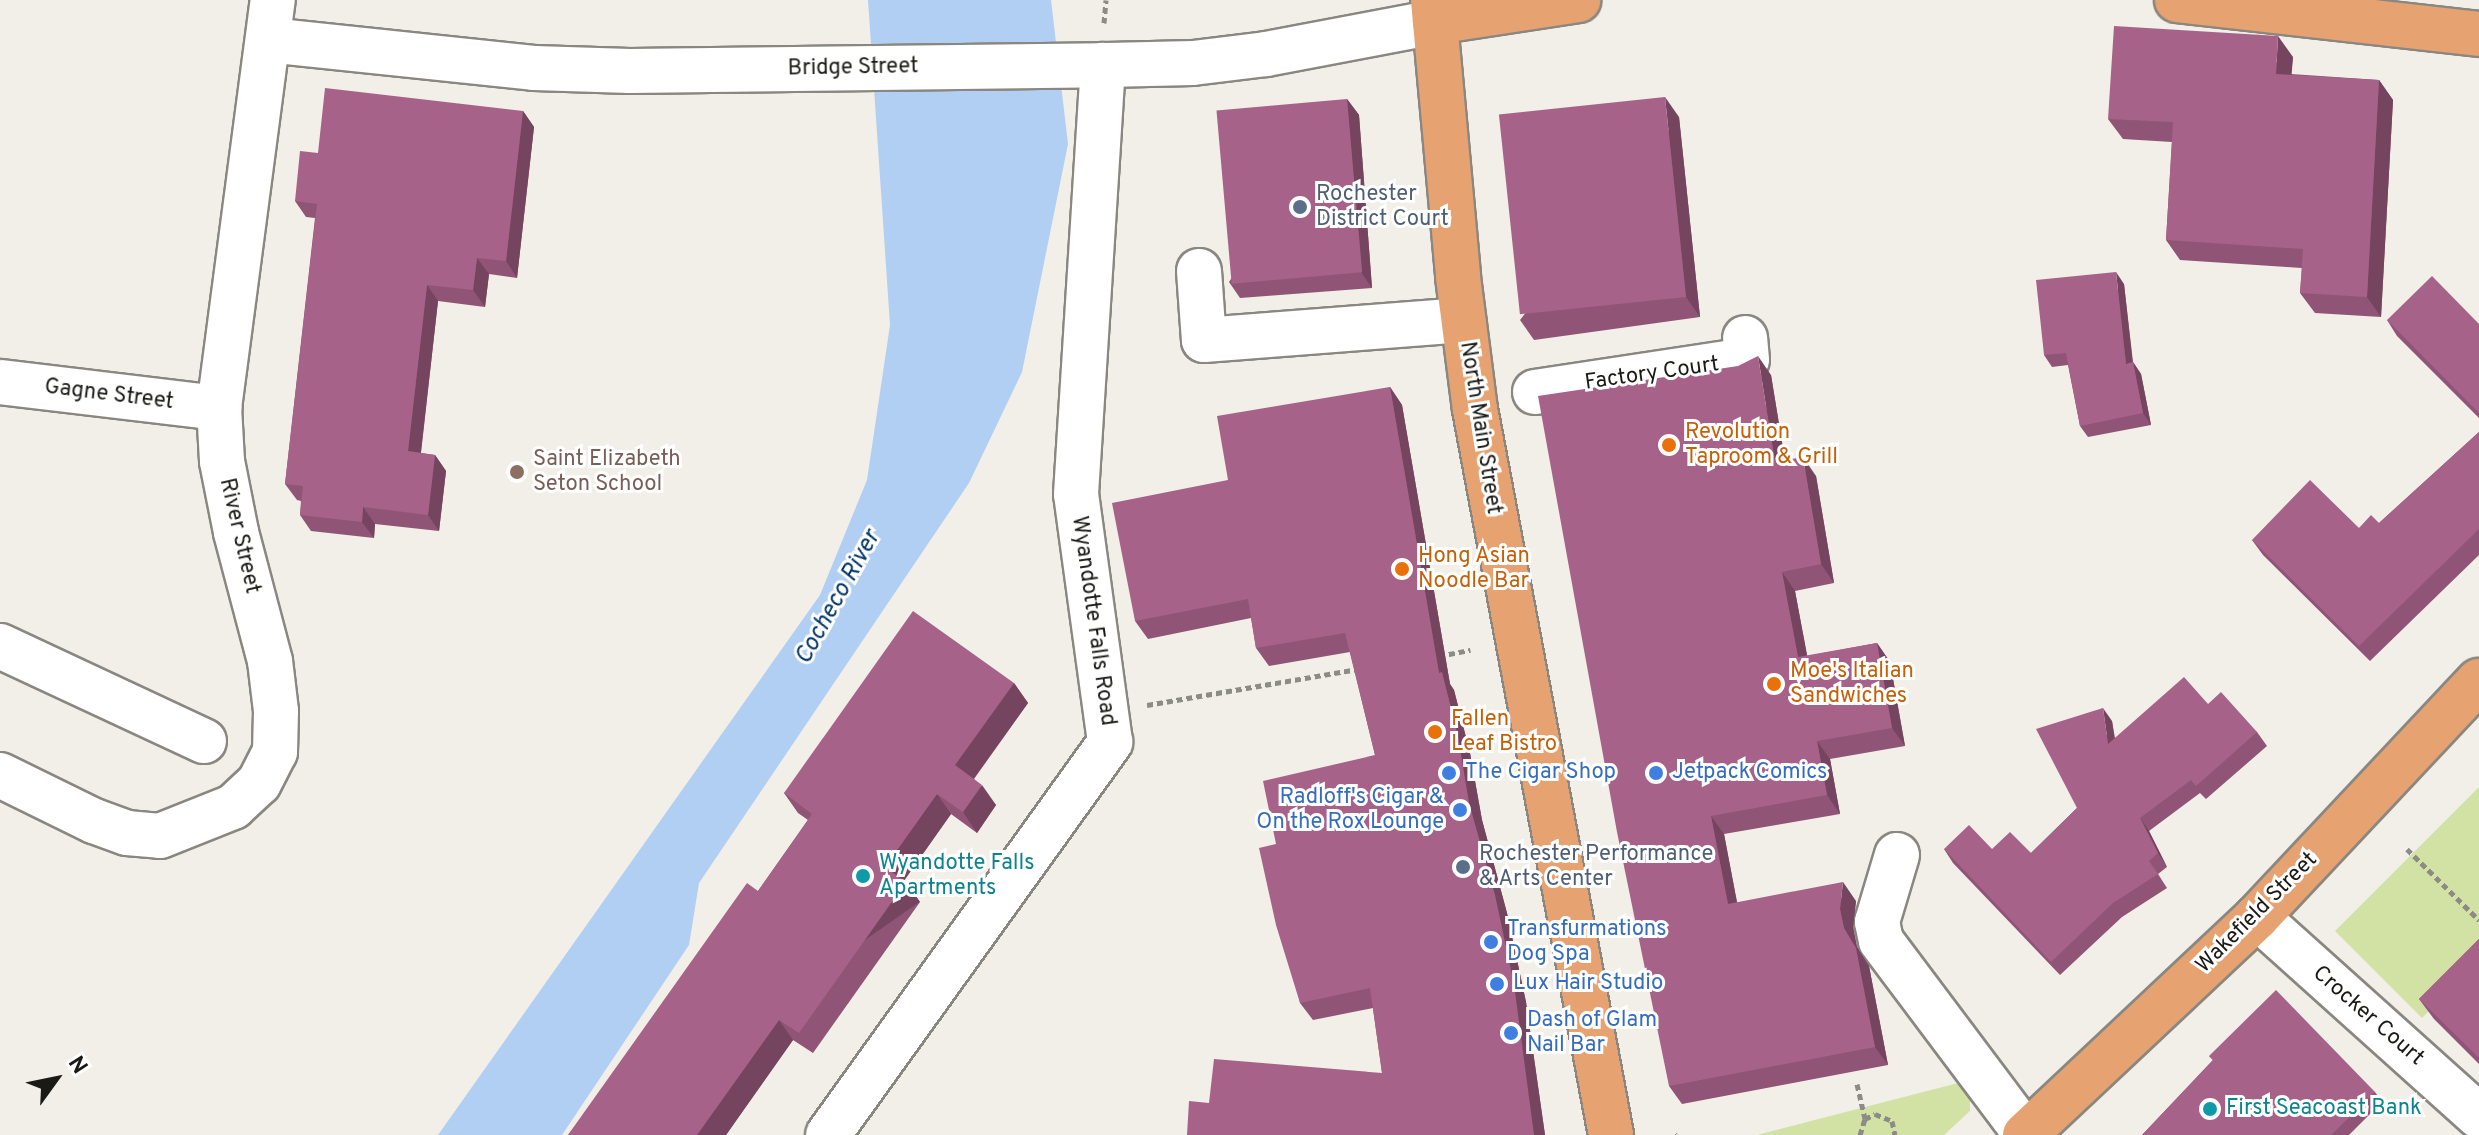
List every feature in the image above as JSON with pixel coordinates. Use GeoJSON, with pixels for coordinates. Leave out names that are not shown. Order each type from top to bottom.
{"type":"FeatureCollection","features":[{"type":"Feature","properties":{"kind":"main road"},"geometry":{"type":"LineString","coordinates":[[1434,11],[1578,0]]}},
{"type":"Feature","properties":{"kind":"main road"},"geometry":{"type":"LineString","coordinates":[[2201,1],[2479,34]]}},
{"type":"Feature","properties":{"kind":"main road","name":"North Main Street"},"geometry":{"type":"LineString","coordinates":[[1434,11],[1463,320],[1507,587],[1611,1135]]}},
{"type":"Feature","properties":{"kind":"main road","name":"Wakefield Street"},"geometry":{"type":"LineString","coordinates":[[2038,1131],[2257,917],[2479,681]]}},
{"type":"Feature","properties":{"kind":"street","name":"Bridge Street"},"geometry":{"type":"LineString","coordinates":[[271,20],[534,68],[821,69],[1096,52],[1193,63],[1266,54],[1434,11]]}},
{"type":"Feature","properties":{"kind":"street","name":"River Street"},"geometry":{"type":"LineString","coordinates":[[0,775],[94,821],[127,833],[160,836],[233,807],[259,783],[275,752],[276,711],[270,661],[236,532],[222,461],[219,408],[271,20]]}},
{"type":"Feature","properties":{"kind":"street","name":"Wyandotte Falls Road"},"geometry":{"type":"LineString","coordinates":[[828,1135],[1110,742],[1076,494],[1096,52]]}},
{"type":"Feature","properties":{"kind":"street"},"geometry":{"type":"LineString","coordinates":[[1199,271],[1204,340],[1463,320]]}},
{"type":"Feature","properties":{"kind":"street","name":"Factory Court"},"geometry":{"type":"LineString","coordinates":[[1535,392],[1747,360],[1745,338]]}},
{"type":"Feature","properties":{"kind":"street","name":"Gagne Street"},"geometry":{"type":"LineString","coordinates":[[0,382],[219,408]]}},
{"type":"Feature","properties":{"kind":"street"},"geometry":{"type":"LineString","coordinates":[[0,646],[204,741]]}},
{"type":"Feature","properties":{"kind":"street"},"geometry":{"type":"LineString","coordinates":[[1897,855],[1877,922],[1881,941],[2038,1131]]}},
{"type":"Feature","properties":{"kind":"street","name":"Crocker Court"},"geometry":{"type":"LineString","coordinates":[[2257,917],[2479,1116]]}},
{"type":"Feature","properties":{"kind":"path"},"geometry":{"type":"LineString","coordinates":[[1096,52],[1106,0]]}},
{"type":"Feature","properties":{"kind":"path"},"geometry":{"type":"LineString","coordinates":[[1423,658],[1470,650]]}},
{"type":"Feature","properties":{"kind":"path"},"geometry":{"type":"LineString","coordinates":[[1108,711],[1360,669]]}},
{"type":"Feature","properties":{"kind":"path"},"geometry":{"type":"LineString","coordinates":[[2407,849],[2479,920]]}},
{"type":"Feature","properties":{"kind":"path"},"geometry":{"type":"LineString","coordinates":[[1857,1084],[1865,1119],[1860,1135]]}},
{"type":"Feature","properties":{"kind":"path"},"geometry":{"type":"LineString","coordinates":[[1865,1119],[1875,1114],[1888,1117],[1895,1127],[1895,1135]]}},
{"type":"Feature","properties":{"kind":"green space"},"geometry":{"type":"Polygon","coordinates":[[[2479,787],[2479,960],[2422,1018],[2335,931],[2479,787]]]}},
{"type":"Feature","properties":{"kind":"green space"},"geometry":{"type":"Polygon","coordinates":[[[1962,1082],[1970,1096],[1970,1111],[1944,1135],[1757,1135],[1962,1082]]]}},
{"type":"Feature","properties":{"kind":"water","name":"Cocheco River"},"geometry":{"type":"Polygon","coordinates":[[[868,0],[1051,0],[1068,144],[1022,372],[969,483],[699,883],[689,945],[562,1135],[438,1135],[820,595],[867,480],[890,325],[868,0]]]}},
{"type":"Feature","properties":{"kind":"building"},"geometry":{"type":"Polygon","coordinates":[[[2114,26],[2278,36],[2276,74],[2379,80],[2367,297],[2300,293],[2303,249],[2166,240],[2173,122],[2108,119],[2114,26]]]}},
{"type":"Feature","properties":{"kind":"building"},"geometry":{"type":"Polygon","coordinates":[[[325,88],[523,111],[506,261],[477,258],[473,290],[427,285],[408,451],[435,455],[428,515],[363,507],[362,522],[300,515],[303,486],[285,484],[317,204],[295,201],[300,151],[318,153],[325,88]]]}},
{"type":"Feature","properties":{"kind":"building"},"geometry":{"type":"Polygon","coordinates":[[[1665,97],[1686,297],[1520,314],[1499,114],[1665,97]]]}},
{"type":"Feature","properties":{"kind":"building","name":"Rochester District Court"},"geometry":{"type":"Polygon","coordinates":[[[1347,99],[1362,272],[1232,284],[1216,110],[1347,99]]]}},
{"type":"Feature","properties":{"kind":"building"},"geometry":{"type":"Polygon","coordinates":[[[2116,272],[2126,364],[2133,362],[2143,413],[2080,426],[2066,353],[2044,355],[2036,280],[2116,272]]]}},
{"type":"Feature","properties":{"kind":"building"},"geometry":{"type":"Polygon","coordinates":[[[2432,276],[2479,324],[2479,413],[2387,320],[2432,276]]]}},
{"type":"Feature","properties":{"kind":"building"},"geometry":{"type":"Polygon","coordinates":[[[1758,356],[1775,462],[1803,457],[1821,564],[1782,572],[1798,657],[1877,643],[1892,728],[1817,741],[1827,795],[1711,816],[1728,904],[1843,882],[1840,909],[1844,928],[1856,948],[1875,1047],[1669,1086],[1617,832],[1538,396],[1738,366],[1758,356]]]}},
{"type":"Feature","properties":{"kind":"building"},"geometry":{"type":"Polygon","coordinates":[[[1390,387],[1439,673],[1442,672],[1458,736],[1469,803],[1495,895],[1514,984],[1534,1135],[1187,1135],[1189,1101],[1209,1103],[1214,1059],[1382,1073],[1370,988],[1300,1003],[1276,925],[1259,848],[1276,844],[1263,781],[1375,755],[1345,633],[1256,648],[1248,599],[1135,621],[1112,503],[1228,480],[1217,416],[1390,387]]]}},
{"type":"Feature","properties":{"kind":"building"},"geometry":{"type":"Polygon","coordinates":[[[2479,432],[2479,529],[2359,646],[2252,540],[2310,480],[2359,528],[2371,515],[2379,523],[2479,432]]]}},
{"type":"Feature","properties":{"kind":"building","name":"Wyandotte Falls Apartments"},"geometry":{"type":"Polygon","coordinates":[[[913,611],[1014,683],[955,765],[982,785],[963,812],[937,794],[885,867],[906,882],[799,1033],[779,1020],[697,1135],[568,1135],[747,883],[758,891],[812,814],[784,793],[913,611]]]}},
{"type":"Feature","properties":{"kind":"building"},"geometry":{"type":"Polygon","coordinates":[[[2184,677],[2208,704],[2221,692],[2257,732],[2196,786],[2191,780],[2140,818],[2158,853],[2149,861],[2158,874],[2113,903],[2051,962],[1944,849],[1969,825],[1992,849],[2010,832],[2031,853],[2077,808],[2036,729],[2103,708],[2108,744],[2184,677]]]}},
{"type":"Feature","properties":{"kind":"building"},"geometry":{"type":"Polygon","coordinates":[[[2479,939],[2479,1058],[2419,999],[2479,939]]]}},
{"type":"Feature","properties":{"kind":"building"},"geometry":{"type":"Polygon","coordinates":[[[2276,990],[2375,1092],[2331,1135],[2142,1135],[2213,1060],[2209,1056],[2276,990]]]}},
{"type":"Feature","properties":{"kind":"place","name":"Rochester District Court"},"geometry":{"type":"Point","coordinates":[1300,207]}},
{"type":"Feature","properties":{"kind":"place","name":"Revolution Taproom & Grill"},"geometry":{"type":"Point","coordinates":[1669,445]}},
{"type":"Feature","properties":{"kind":"place","name":"Saint Elizabeth Seton School"},"geometry":{"type":"Point","coordinates":[517,472]}},
{"type":"Feature","properties":{"kind":"place","name":"Hong Asian Noodle Bar"},"geometry":{"type":"Point","coordinates":[1402,569]}},
{"type":"Feature","properties":{"kind":"place","name":"Moe's Italian Sandwiches"},"geometry":{"type":"Point","coordinates":[1774,684]}},
{"type":"Feature","properties":{"kind":"place","name":"Fallen Leaf Bistro"},"geometry":{"type":"Point","coordinates":[1435,732]}},
{"type":"Feature","properties":{"kind":"place","name":"The Cigar Shop"},"geometry":{"type":"Point","coordinates":[1449,773]}},
{"type":"Feature","properties":{"kind":"place","name":"Jetpack Comics"},"geometry":{"type":"Point","coordinates":[1656,773]}},
{"type":"Feature","properties":{"kind":"place","name":"Radloff's Cigar & On the Rox Lounge"},"geometry":{"type":"Point","coordinates":[1460,810]}},
{"type":"Feature","properties":{"kind":"place","name":"Rochester Performance & Arts Center"},"geometry":{"type":"Point","coordinates":[1463,867]}},
{"type":"Feature","properties":{"kind":"place","name":"Wyandotte Falls Apartments"},"geometry":{"type":"Point","coordinates":[863,876]}},
{"type":"Feature","properties":{"kind":"place","name":"Transfurmations Dog Spa"},"geometry":{"type":"Point","coordinates":[1491,942]}},
{"type":"Feature","properties":{"kind":"place","name":"Lux Hair Studio"},"geometry":{"type":"Point","coordinates":[1497,984]}},
{"type":"Feature","properties":{"kind":"place","name":"Dash of Glam Nail Bar"},"geometry":{"type":"Point","coordinates":[1511,1033]}},
{"type":"Feature","properties":{"kind":"place","name":"First Seacoast Bank"},"geometry":{"type":"Point","coordinates":[2210,1109]}}]}
